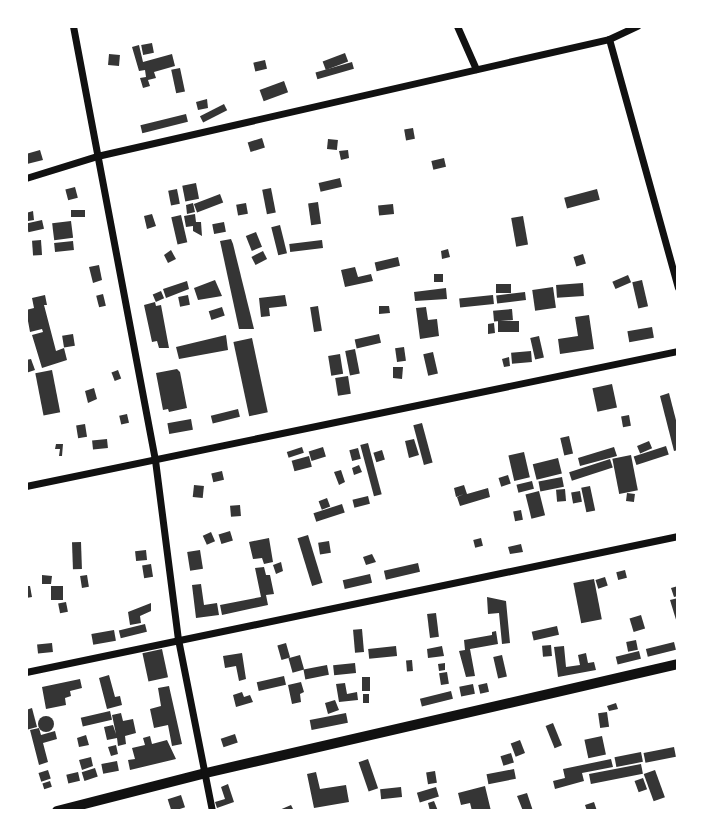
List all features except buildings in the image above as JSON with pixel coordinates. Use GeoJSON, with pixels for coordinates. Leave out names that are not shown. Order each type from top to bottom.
{"type":"FeatureCollection","features":[{"type":"Feature","properties":{"kind":"main road"},"geometry":{"type":"LineString","coordinates":[[57,811],[206,773],[678,664]]}},
{"type":"Feature","properties":{"kind":"street"},"geometry":{"type":"LineString","coordinates":[[72,26],[155,460],[178,639],[212,811]]}},
{"type":"Feature","properties":{"kind":"street"},"geometry":{"type":"LineString","coordinates":[[457,26],[477,69]]}},
{"type":"Feature","properties":{"kind":"street"},"geometry":{"type":"LineString","coordinates":[[26,178],[97,156],[609,39],[637,26]]}},
{"type":"Feature","properties":{"kind":"street"},"geometry":{"type":"LineString","coordinates":[[609,39],[678,288]]}},
{"type":"Feature","properties":{"kind":"street"},"geometry":{"type":"LineString","coordinates":[[26,486],[678,351]]}},
{"type":"Feature","properties":{"kind":"street"},"geometry":{"type":"LineString","coordinates":[[26,673],[678,536]]}}]}
